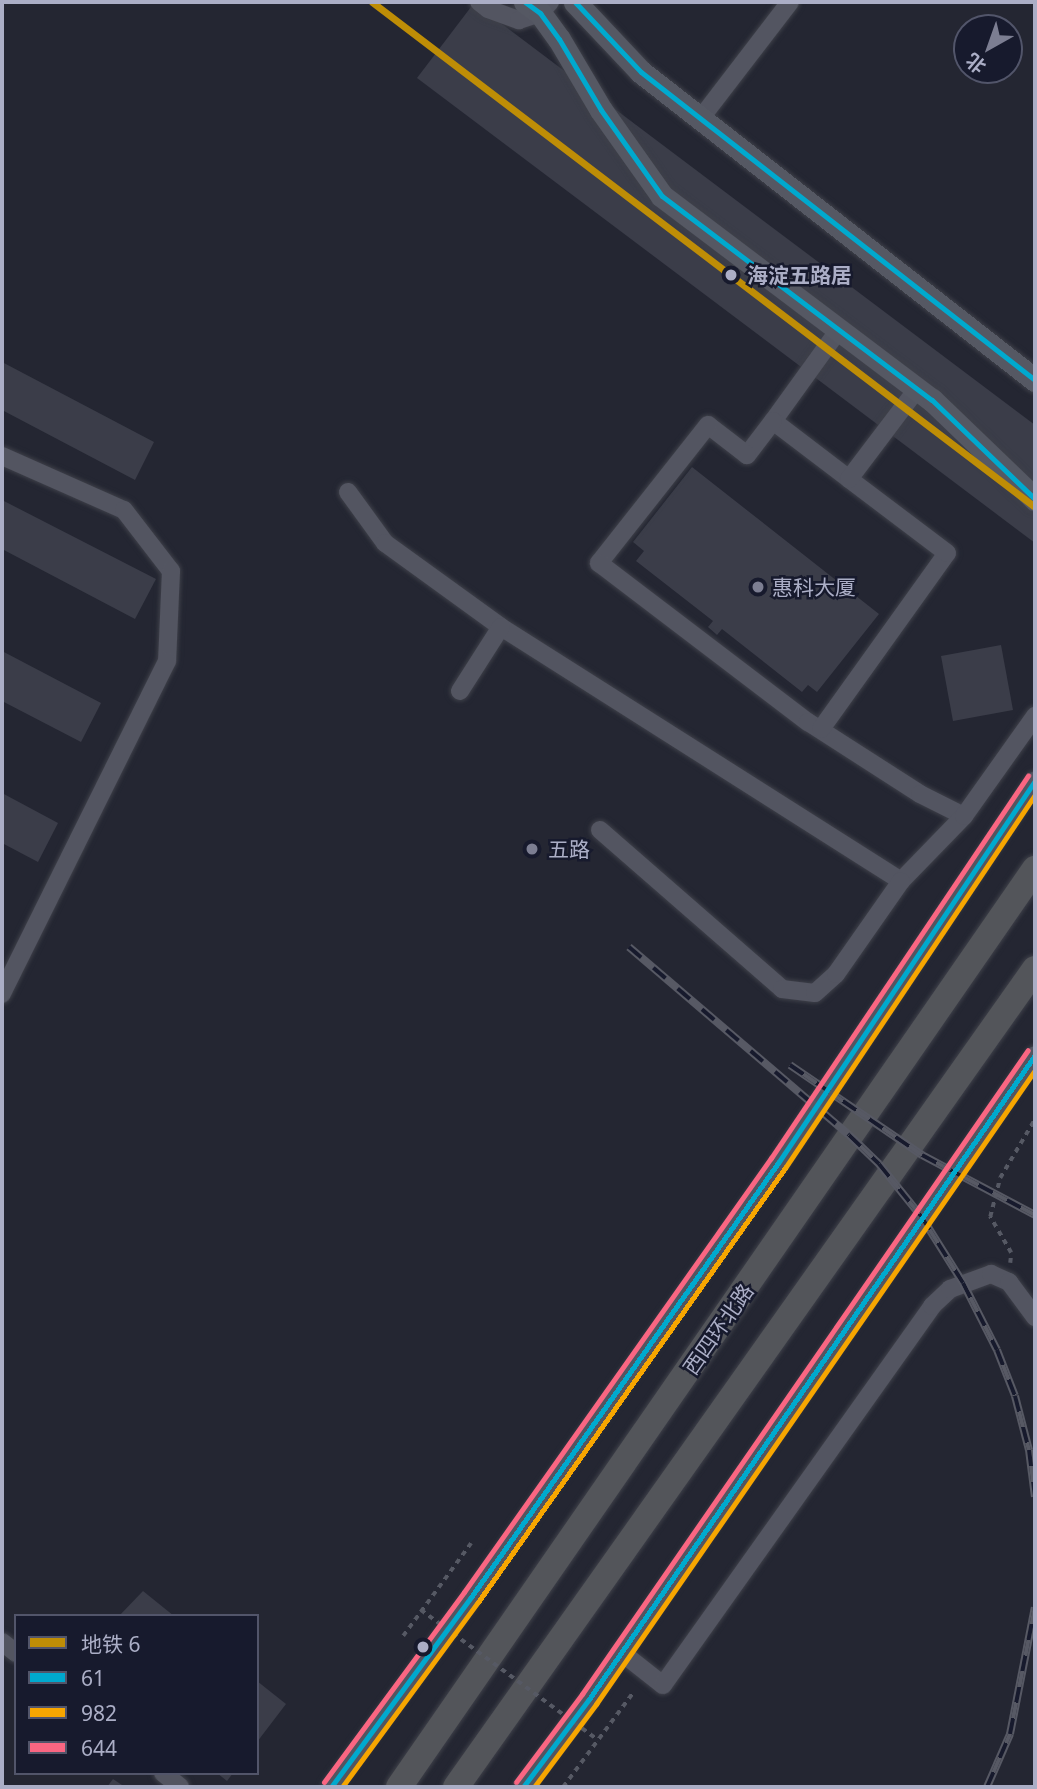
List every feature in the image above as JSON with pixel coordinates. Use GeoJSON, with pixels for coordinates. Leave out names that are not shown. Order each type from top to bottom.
{"type":"FeatureCollection","features":[{"type":"Feature","properties":{"kind":"highway","name":"西四环北路"},"geometry":{"type":"LineString","coordinates":[[399,1787],[1035,869]]}},
{"type":"Feature","properties":{"kind":"highway"},"geometry":{"type":"LineString","coordinates":[[456,1787],[1035,969]]}},
{"type":"Feature","properties":{"kind":"main road"},"geometry":{"type":"LineString","coordinates":[[575,2],[642,72],[1035,380]]}},
{"type":"Feature","properties":{"kind":"main road"},"geometry":{"type":"LineString","coordinates":[[538,6],[601,110],[662,196],[1035,477]]}},
{"type":"Feature","properties":{"kind":"main road"},"geometry":{"type":"LineString","coordinates":[[924,395],[1035,499]]}},
{"type":"Feature","properties":{"kind":"street"},"geometry":{"type":"LineString","coordinates":[[479,2],[488,9],[519,20],[538,6]]}},
{"type":"Feature","properties":{"kind":"street"},"geometry":{"type":"LineString","coordinates":[[701,118],[790,2]]}},
{"type":"Feature","properties":{"kind":"street"},"geometry":{"type":"LineString","coordinates":[[838,331],[747,455],[708,425],[599,563],[821,729],[920,793],[964,816]]}},
{"type":"Feature","properties":{"kind":"street"},"geometry":{"type":"LineString","coordinates":[[849,479],[924,395]]}},
{"type":"Feature","properties":{"kind":"street"},"geometry":{"type":"LineString","coordinates":[[773,421],[947,553],[821,729]]}},
{"type":"Feature","properties":{"kind":"street"},"geometry":{"type":"LineString","coordinates":[[2,456],[124,510],[171,570],[167,662],[2,993]]}},
{"type":"Feature","properties":{"kind":"street"},"geometry":{"type":"LineString","coordinates":[[348,492],[384,543],[501,627],[901,881]]}},
{"type":"Feature","properties":{"kind":"street"},"geometry":{"type":"LineString","coordinates":[[460,691],[501,627]]}},
{"type":"Feature","properties":{"kind":"street"},"geometry":{"type":"LineString","coordinates":[[600,830],[782,989],[815,993],[836,974],[901,881],[964,816],[1035,716]]}},
{"type":"Feature","properties":{"kind":"street"},"geometry":{"type":"LineString","coordinates":[[331,1787],[464,1606],[778,1163],[1035,780]]}},
{"type":"Feature","properties":{"kind":"street"},"geometry":{"type":"LineString","coordinates":[[523,1787],[621,1652],[1035,1055]]}},
{"type":"Feature","properties":{"kind":"street"},"geometry":{"type":"LineString","coordinates":[[621,1652],[663,1685],[932,1306],[950,1289],[991,1274],[1009,1282],[1035,1317]]}},
{"type":"Feature","properties":{"kind":"street"},"geometry":{"type":"LineString","coordinates":[[165,1775],[180,1787]]}},
{"type":"Feature","properties":{"kind":"path"},"geometry":{"type":"LineString","coordinates":[[1009,1282],[1011,1253],[990,1217],[1000,1178],[1035,1119]]}},
{"type":"Feature","properties":{"kind":"path"},"geometry":{"type":"LineString","coordinates":[[403,1636],[471,1543]]}},
{"type":"Feature","properties":{"kind":"path"},"geometry":{"type":"LineString","coordinates":[[421,1610],[598,1741]]}},
{"type":"Feature","properties":{"kind":"path"},"geometry":{"type":"LineString","coordinates":[[563,1787],[632,1694]]}},
{"type":"Feature","properties":{"kind":"building","name":"海淀五路居"},"geometry":{"type":"Polygon","coordinates":[[[474,3],[1035,425],[1035,543],[417,78],[474,3]]]}},
{"type":"Feature","properties":{"kind":"building"},"geometry":{"type":"Polygon","coordinates":[[[2,362],[154,442],[135,480],[2,410],[2,362]]]}},
{"type":"Feature","properties":{"kind":"building","name":"惠科大厦"},"geometry":{"type":"Polygon","coordinates":[[[692,467],[879,614],[817,692],[808,685],[802,692],[722,629],[717,635],[708,627],[713,621],[636,561],[644,551],[633,542],[692,467]]]}},
{"type":"Feature","properties":{"kind":"building"},"geometry":{"type":"Polygon","coordinates":[[[2,500],[156,579],[135,619],[2,549],[2,500]]]}},
{"type":"Feature","properties":{"kind":"building"},"geometry":{"type":"Polygon","coordinates":[[[1001,645],[1013,710],[953,721],[941,656],[1001,645]]]}},
{"type":"Feature","properties":{"kind":"building"},"geometry":{"type":"Polygon","coordinates":[[[2,651],[101,703],[81,742],[2,701],[2,651]]]}},
{"type":"Feature","properties":{"kind":"building"},"geometry":{"type":"Polygon","coordinates":[[[2,793],[58,823],[38,862],[2,843],[2,793]]]}},
{"type":"Feature","properties":{"kind":"building"},"geometry":{"type":"Polygon","coordinates":[[[143,1591],[172,1614],[121,1614],[143,1591]]]}},
{"type":"Feature","properties":{"kind":"building"},"geometry":{"type":"Polygon","coordinates":[[[259,1683],[286,1704],[259,1739],[259,1683]]]}},
{"type":"Feature","properties":{"kind":"building"},"geometry":{"type":"Polygon","coordinates":[[[220,1775],[232,1775],[227,1781],[220,1775]]]}},
{"type":"Feature","properties":{"kind":"building"},"geometry":{"type":"Polygon","coordinates":[[[113,1779],[125,1787],[107,1787],[113,1779]]]}},
{"type":"Feature","properties":{"kind":"railway"},"geometry":{"type":"LineString","coordinates":[[629,947],[849,1135],[879,1164],[921,1216],[963,1283],[997,1350],[1015,1396],[1029,1450],[1035,1497]]}},
{"type":"Feature","properties":{"kind":"railway"},"geometry":{"type":"LineString","coordinates":[[790,1065],[922,1155],[1035,1215]]}},
{"type":"Feature","properties":{"kind":"railway"},"geometry":{"type":"LineString","coordinates":[[987,1787],[1010,1734],[1035,1607]]}},
{"type":"Feature","properties":{"kind":"metro line","name":"6"},"geometry":{"type":"LineString","coordinates":[[372,2],[1035,507]]}},
{"type":"Feature","properties":{"kind":"transit line","name":"61"},"geometry":{"type":"LineString","coordinates":[[525,2],[540,13],[559,39],[601,110],[662,196],[932,400],[1035,499]]}},
{"type":"Feature","properties":{"kind":"transit line","name":"61"},"geometry":{"type":"LineString","coordinates":[[575,2],[641,72],[1035,380]]}},
{"type":"Feature","properties":{"kind":"transit line","name":"644"},"geometry":{"type":"LineString","coordinates":[[324,1782],[464,1592],[771,1158],[1028,775]]}},
{"type":"Feature","properties":{"kind":"transit line","name":"61"},"geometry":{"type":"LineString","coordinates":[[331,1787],[471,1597],[778,1163],[1035,780]]}},
{"type":"Feature","properties":{"kind":"transit line","name":"982"},"geometry":{"type":"LineString","coordinates":[[342,1787],[478,1602],[785,1168],[1035,795]]}},
{"type":"Feature","properties":{"kind":"transit line","name":"644"},"geometry":{"type":"LineString","coordinates":[[516,1782],[582,1694],[1028,1050]]}},
{"type":"Feature","properties":{"kind":"transit line","name":"61"},"geometry":{"type":"LineString","coordinates":[[523,1787],[589,1699],[1035,1055]]}},
{"type":"Feature","properties":{"kind":"transit line","name":"982"},"geometry":{"type":"LineString","coordinates":[[534,1787],[596,1704],[1035,1070]]}},
{"type":"Feature","properties":{"kind":"place","name":"海淀五路居"},"geometry":{"type":"Point","coordinates":[731,275]}},
{"type":"Feature","properties":{"kind":"place","name":"惠科大厦"},"geometry":{"type":"Point","coordinates":[758,587]}},
{"type":"Feature","properties":{"kind":"place","name":"五路"},"geometry":{"type":"Point","coordinates":[532,849]}}]}
